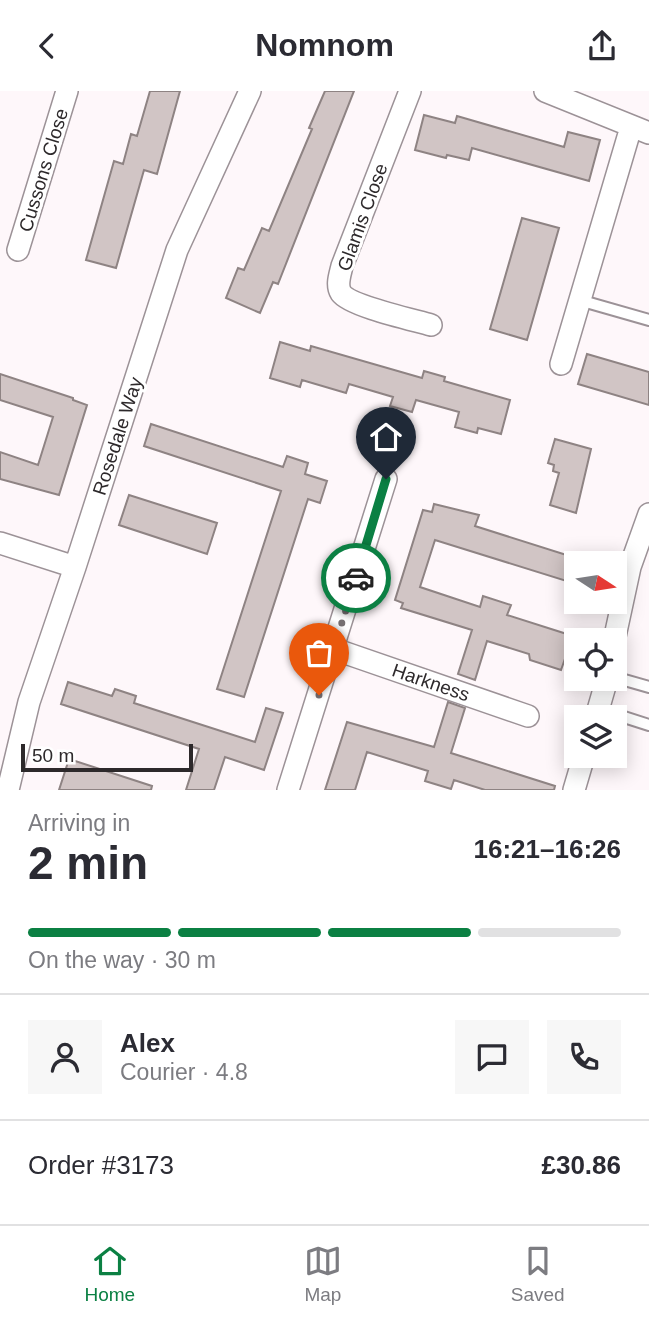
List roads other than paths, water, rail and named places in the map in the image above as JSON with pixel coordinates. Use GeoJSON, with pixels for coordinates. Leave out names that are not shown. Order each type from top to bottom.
{"type":"FeatureCollection","features":[{"type":"Feature","properties":{"kind":"street","name":"Cussons Close"},"geometry":{"type":"LineString","coordinates":[[18,250],[67,91]]}},
{"type":"Feature","properties":{"kind":"street","name":"Rosedale Way"},"geometry":{"type":"LineString","coordinates":[[6,783],[29,702],[177,250],[250,91]]}},
{"type":"Feature","properties":{"kind":"street","name":"Glamis Close"},"geometry":{"type":"LineString","coordinates":[[410,91],[342,266],[339,289],[343,296],[358,304],[431,325]]}},
{"type":"Feature","properties":{"kind":"street"},"geometry":{"type":"LineString","coordinates":[[545,91],[640,131],[579,300],[561,364]]}},
{"type":"Feature","properties":{"kind":"street"},"geometry":{"type":"LineString","coordinates":[[288,790],[386,479]]}},
{"type":"Feature","properties":{"kind":"street"},"geometry":{"type":"LineString","coordinates":[[617,628],[630,568],[649,514]]}},
{"type":"Feature","properties":{"kind":"street"},"geometry":{"type":"LineString","coordinates":[[0,543],[75,566]]}},
{"type":"Feature","properties":{"kind":"street","name":"Harkness"},"geometry":{"type":"LineString","coordinates":[[334,649],[528,716]]}},
{"type":"Feature","properties":{"kind":"street"},"geometry":{"type":"LineString","coordinates":[[573,790],[580,768]]}},
{"type":"Feature","properties":{"kind":"lane"},"geometry":{"type":"LineString","coordinates":[[579,300],[649,320]]}},
{"type":"Feature","properties":{"kind":"lane"},"geometry":{"type":"LineString","coordinates":[[627,681],[649,687]]}},
{"type":"Feature","properties":{"kind":"lane"},"geometry":{"type":"LineString","coordinates":[[627,720],[649,725]]}}]}
